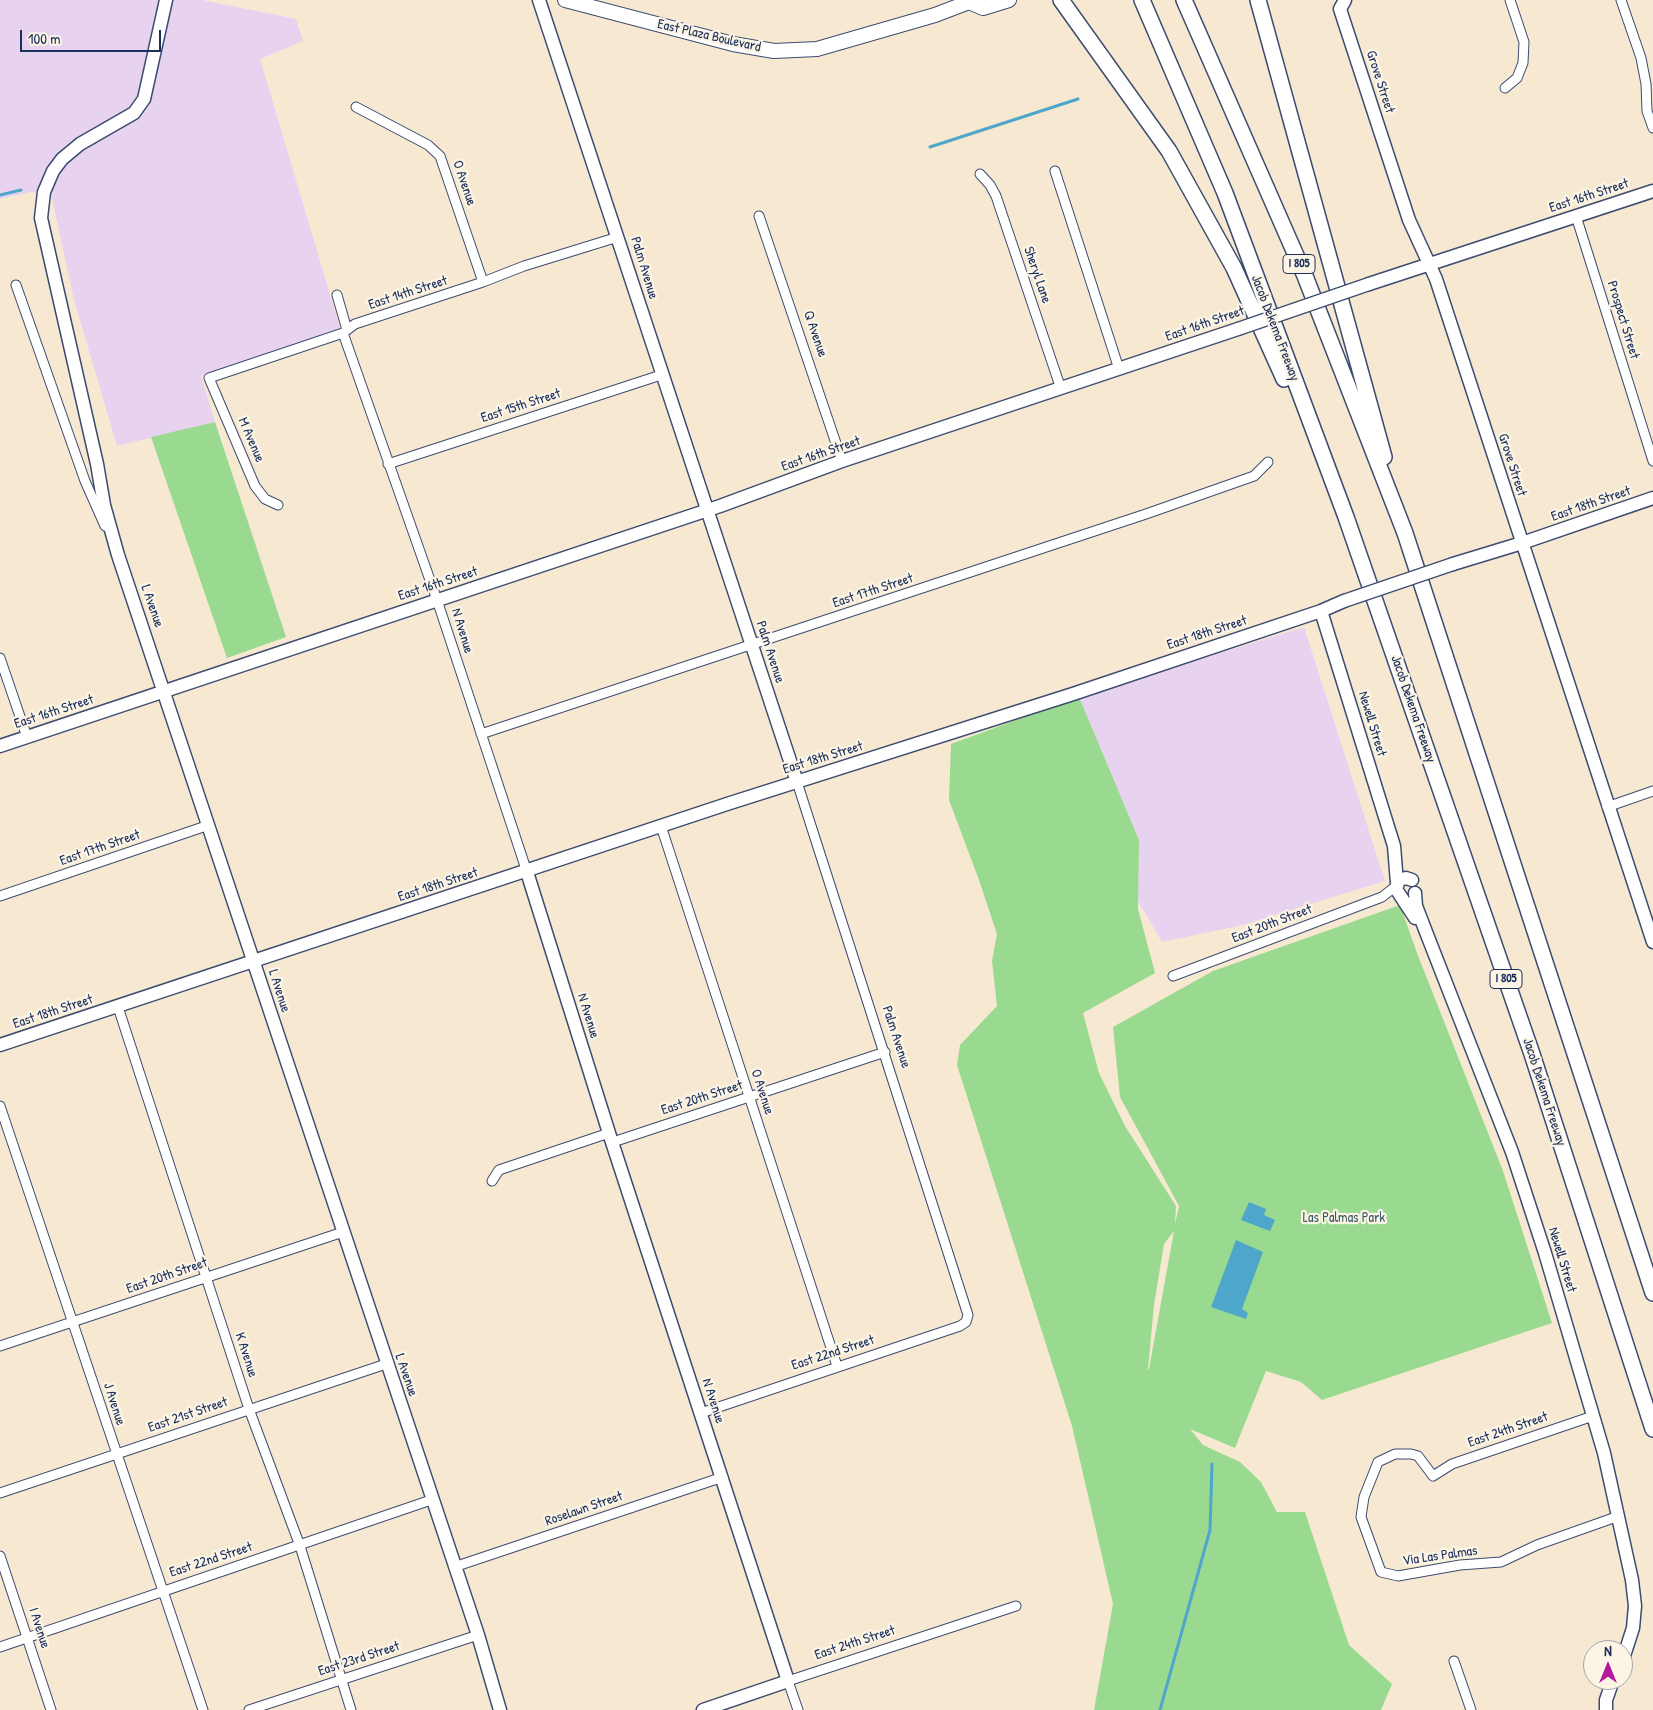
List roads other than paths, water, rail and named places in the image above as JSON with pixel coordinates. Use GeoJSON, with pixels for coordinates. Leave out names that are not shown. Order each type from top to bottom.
{"type":"FeatureCollection","features":[{"type":"Feature","properties":{"kind":"highway"},"geometry":{"type":"LineString","coordinates":[[1061,0],[1170,151],[1234,268],[1281,372],[1316,458],[1351,531]]}},
{"type":"Feature","properties":{"kind":"highway","name":"Jacob Dekema Freeway"},"geometry":{"type":"LineString","coordinates":[[1142,0],[1224,193],[1351,531],[1532,1054],[1653,1429]]}},
{"type":"Feature","properties":{"kind":"highway","name":"I 805"},"geometry":{"type":"LineString","coordinates":[[1184,0],[1305,276],[1405,533],[1653,1293]]}},
{"type":"Feature","properties":{"kind":"highway"},"geometry":{"type":"LineString","coordinates":[[1258,0],[1405,533]]}},
{"type":"Feature","properties":{"kind":"main road","name":"East Plaza Boulevard"},"geometry":{"type":"LineString","coordinates":[[565,0],[733,44],[774,51],[817,49],[935,15],[969,1],[983,8],[1009,0]]}},
{"type":"Feature","properties":{"kind":"street"},"geometry":{"type":"LineString","coordinates":[[118,555],[104,505],[97,464],[42,218],[42,209],[44,192],[53,170],[62,159],[80,144],[134,113],[144,99],[166,0]]}},
{"type":"Feature","properties":{"kind":"street","name":"Palm Avenue"},"geometry":{"type":"LineString","coordinates":[[539,0],[618,237],[661,375],[708,510],[797,782],[968,1315]]}},
{"type":"Feature","properties":{"kind":"street","name":"Grove Street"},"geometry":{"type":"LineString","coordinates":[[1345,0],[1340,9],[1409,220],[1430,264],[1607,807],[1653,942]]}},
{"type":"Feature","properties":{"kind":"street"},"geometry":{"type":"LineString","coordinates":[[1505,88],[1517,78],[1523,63],[1524,42],[1510,0]]}},
{"type":"Feature","properties":{"kind":"street"},"geometry":{"type":"LineString","coordinates":[[1620,0],[1641,58],[1646,84],[1648,111],[1653,128]]}},
{"type":"Feature","properties":{"kind":"street","name":"O Avenue"},"geometry":{"type":"LineString","coordinates":[[356,107],[428,145],[440,156],[483,282]]}},
{"type":"Feature","properties":{"kind":"street"},"geometry":{"type":"LineString","coordinates":[[1055,171],[1119,369]]}},
{"type":"Feature","properties":{"kind":"street","name":"Sheryl Lane"},"geometry":{"type":"LineString","coordinates":[[980,174],[990,185],[996,196],[1061,389]]}},
{"type":"Feature","properties":{"kind":"street","name":"East 16th Street"},"geometry":{"type":"LineString","coordinates":[[0,746],[708,510],[842,461],[1369,284],[1653,191]]}},
{"type":"Feature","properties":{"kind":"street","name":"Q Avenue"},"geometry":{"type":"LineString","coordinates":[[759,216],[842,461]]}},
{"type":"Feature","properties":{"kind":"street","name":"Prospect Street"},"geometry":{"type":"LineString","coordinates":[[1576,216],[1653,461]]}},
{"type":"Feature","properties":{"kind":"street","name":"East 14th Street"},"geometry":{"type":"LineString","coordinates":[[209,378],[345,332],[355,324],[483,282],[524,266],[618,237]]}},
{"type":"Feature","properties":{"kind":"street","name":"L Avenue"},"geometry":{"type":"LineString","coordinates":[[16,285],[85,481],[118,555],[165,692],[386,1364],[478,1635],[500,1710]]}},
{"type":"Feature","properties":{"kind":"street","name":"N Avenue"},"geometry":{"type":"LineString","coordinates":[[336,294],[345,332],[388,464],[436,600],[527,872],[611,1138],[798,1710]]}},
{"type":"Feature","properties":{"kind":"street","name":"East 15th Street"},"geometry":{"type":"LineString","coordinates":[[388,464],[661,375]]}},
{"type":"Feature","properties":{"kind":"street","name":"M Avenue"},"geometry":{"type":"LineString","coordinates":[[209,378],[255,486],[265,500],[278,504]]}},
{"type":"Feature","properties":{"kind":"street","name":"East 17th Street"},"geometry":{"type":"LineString","coordinates":[[481,734],[1146,514],[1254,476],[1268,462]]}},
{"type":"Feature","properties":{"kind":"street","name":"East 18th Street"},"geometry":{"type":"LineString","coordinates":[[0,1045],[527,872],[661,826],[933,740],[1653,498]]}},
{"type":"Feature","properties":{"kind":"street","name":"Newell Street"},"geometry":{"type":"LineString","coordinates":[[1321,611],[1394,846],[1404,889],[1422,917],[1426,932],[1512,1152],[1545,1253],[1593,1416],[1632,1580],[1635,1606],[1633,1628],[1629,1640]]}},
{"type":"Feature","properties":{"kind":"street"},"geometry":{"type":"LineString","coordinates":[[0,658],[27,737]]}},
{"type":"Feature","properties":{"kind":"street"},"geometry":{"type":"LineString","coordinates":[[1607,807],[1653,791]]}},
{"type":"Feature","properties":{"kind":"street","name":"East 17th Street"},"geometry":{"type":"LineString","coordinates":[[0,896],[209,826]]}},
{"type":"Feature","properties":{"kind":"street","name":"O Avenue"},"geometry":{"type":"LineString","coordinates":[[661,826],[837,1366]]}},
{"type":"Feature","properties":{"kind":"street","name":"East 20th Street"},"geometry":{"type":"LineString","coordinates":[[1173,976],[1404,889]]}},
{"type":"Feature","properties":{"kind":"street","name":"K Avenue"},"geometry":{"type":"LineString","coordinates":[[118,1007],[249,1409],[300,1546],[351,1710]]}},
{"type":"Feature","properties":{"kind":"street","name":"East 20th Street"},"geometry":{"type":"LineString","coordinates":[[492,1181],[499,1170],[750,1096],[885,1052]]}},
{"type":"Feature","properties":{"kind":"street","name":"J Avenue"},"geometry":{"type":"LineString","coordinates":[[0,1106],[202,1710]]}},
{"type":"Feature","properties":{"kind":"street","name":"East 20th Street"},"geometry":{"type":"LineString","coordinates":[[0,1346],[343,1232]]}},
{"type":"Feature","properties":{"kind":"street","name":"East 22nd Street"},"geometry":{"type":"LineString","coordinates":[[701,1413],[960,1326],[966,1322],[968,1315]]}},
{"type":"Feature","properties":{"kind":"street","name":"East 21st Street"},"geometry":{"type":"LineString","coordinates":[[0,1493],[386,1364]]}},
{"type":"Feature","properties":{"kind":"street","name":"East 24th Street"},"geometry":{"type":"LineString","coordinates":[[1433,1476],[1452,1464],[1593,1416]]}},
{"type":"Feature","properties":{"kind":"street","name":"Via Las Palmas"},"geometry":{"type":"LineString","coordinates":[[1433,1476],[1418,1456],[1411,1454],[1395,1454],[1378,1462],[1364,1497],[1361,1517],[1380,1572],[1398,1576],[1460,1565],[1501,1562],[1537,1545],[1618,1516]]}},
{"type":"Feature","properties":{"kind":"street","name":"Roselawn Street"},"geometry":{"type":"LineString","coordinates":[[454,1567],[723,1477]]}},
{"type":"Feature","properties":{"kind":"street","name":"East 22nd Street"},"geometry":{"type":"LineString","coordinates":[[0,1647],[432,1500]]}},
{"type":"Feature","properties":{"kind":"street","name":"I Avenue"},"geometry":{"type":"LineString","coordinates":[[0,1556],[51,1710]]}},
{"type":"Feature","properties":{"kind":"street","name":"East 24th Street"},"geometry":{"type":"LineString","coordinates":[[703,1710],[1016,1606]]}},
{"type":"Feature","properties":{"kind":"street","name":"East 23rd Street"},"geometry":{"type":"LineString","coordinates":[[249,1710],[478,1635]]}},
{"type":"Feature","properties":{"kind":"street"},"geometry":{"type":"LineString","coordinates":[[1454,1661],[1471,1710]]}},
{"type":"Feature","properties":{"kind":"street"},"geometry":{"type":"LineString","coordinates":[[1606,1710],[1606,1700],[1610,1690]]}},
{"type":"Feature","properties":{"kind":"water"},"geometry":{"type":"Polygon","coordinates":[[[1249,1202],[1266,1209],[1264,1215],[1275,1220],[1270,1231],[1241,1220],[1249,1202]]]}},
{"type":"Feature","properties":{"kind":"water"},"geometry":{"type":"Polygon","coordinates":[[[1236,1240],[1263,1252],[1242,1309],[1248,1313],[1246,1319],[1211,1307],[1236,1240]]]}},
{"type":"Feature","properties":{"kind":"waterway"},"geometry":{"type":"LineString","coordinates":[[930,147],[1078,99]]}},
{"type":"Feature","properties":{"kind":"waterway"},"geometry":{"type":"LineString","coordinates":[[0,195],[21,190]]}},
{"type":"Feature","properties":{"kind":"waterway"},"geometry":{"type":"LineString","coordinates":[[1160,1710],[1210,1530],[1212,1464]]}},
{"type":"Feature","properties":{"kind":"park label","name":"Las Palmas Park"},"geometry":{"type":"Point","coordinates":[1344,1218]}}]}
